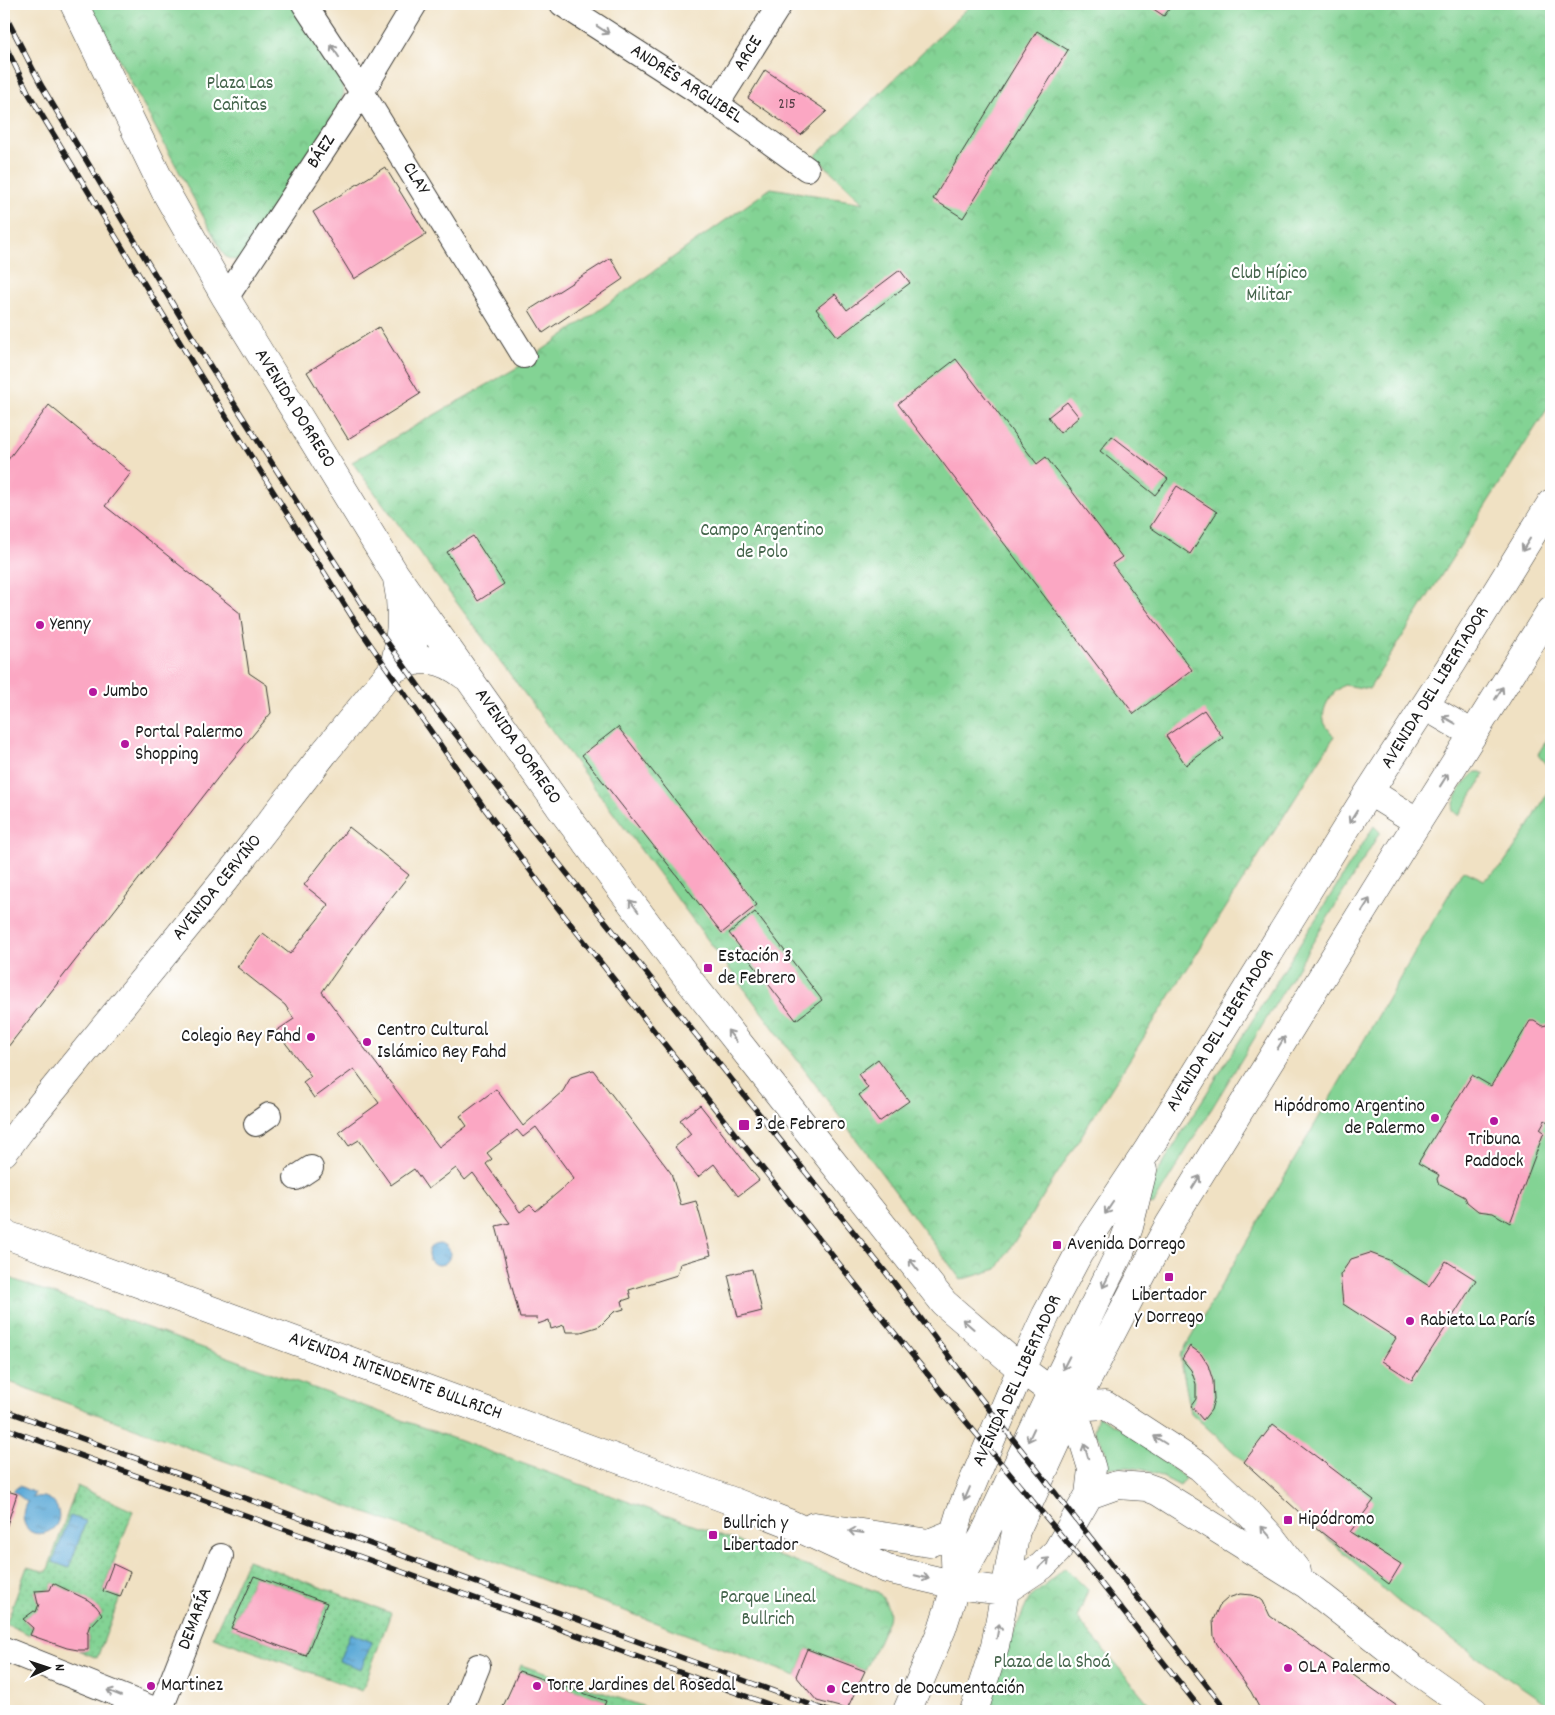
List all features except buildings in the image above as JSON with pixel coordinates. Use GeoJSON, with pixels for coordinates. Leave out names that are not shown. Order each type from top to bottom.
{"type":"FeatureCollection","features":[{"type":"Feature","properties":{"kind":"main road","name":"AVENIDA DORREGO"},"geometry":{"type":"LineString","coordinates":[[75,5],[164,188],[226,298],[395,574],[468,679],[559,806],[692,984],[944,1303],[1020,1369],[1062,1399]]}},
{"type":"Feature","properties":{"kind":"main road","name":"AVENIDA DEL LIBERTADOR"},"geometry":{"type":"LineString","coordinates":[[907,1711],[942,1629],[956,1585],[954,1533],[960,1512],[1020,1369],[1079,1253],[1147,1151],[1551,503]]}},
{"type":"Feature","properties":{"kind":"main road"},"geometry":{"type":"LineString","coordinates":[[393,669],[399,648],[401,627],[401,605],[395,574]]}},
{"type":"Feature","properties":{"kind":"main road","name":"AVENIDA DEL LIBERTADOR"},"geometry":{"type":"LineString","coordinates":[[974,1711],[995,1646],[1016,1530],[1062,1399],[1146,1267],[1170,1223],[1551,610]]}},
{"type":"Feature","properties":{"kind":"main road","name":"AVENIDA CERVIÑO"},"geometry":{"type":"LineString","coordinates":[[4,1152],[236,866],[393,669],[428,621]]}},
{"type":"Feature","properties":{"kind":"main road"},"geometry":{"type":"LineString","coordinates":[[393,669],[406,662],[435,660],[453,667],[468,679]]}},
{"type":"Feature","properties":{"kind":"main road"},"geometry":{"type":"LineString","coordinates":[[1424,706],[1473,734]]}},
{"type":"Feature","properties":{"kind":"main road"},"geometry":{"type":"LineString","coordinates":[[1370,792],[1418,822]]}},
{"type":"Feature","properties":{"kind":"main road"},"geometry":{"type":"LineString","coordinates":[[956,1585],[1062,1399],[1129,1227],[1147,1151]]}},
{"type":"Feature","properties":{"kind":"main road","name":"AVENIDA INTENDENTE BULLRICH"},"geometry":{"type":"LineString","coordinates":[[4,1234],[786,1522],[887,1569],[956,1585],[1004,1591]]}},
{"type":"Feature","properties":{"kind":"main road"},"geometry":{"type":"LineString","coordinates":[[1004,1591],[1042,1566],[1057,1551],[1089,1496],[1092,1469],[1062,1399]]}},
{"type":"Feature","properties":{"kind":"main road"},"geometry":{"type":"LineString","coordinates":[[1062,1399],[1105,1405],[1200,1467],[1252,1516],[1271,1537],[1307,1584]]}},
{"type":"Feature","properties":{"kind":"main road"},"geometry":{"type":"LineString","coordinates":[[1089,1496],[1116,1485],[1146,1487],[1157,1491],[1307,1584],[1413,1668],[1474,1711]]}},
{"type":"Feature","properties":{"kind":"main road","name":"AVENIDA INTENDENTE BULLRICH"},"geometry":{"type":"LineString","coordinates":[[786,1522],[928,1543],[954,1533]]}},
{"type":"Feature","properties":{"kind":"main road","name":"AVENIDA DEL LIBERTADOR"},"geometry":{"type":"LineString","coordinates":[[956,1585],[1016,1530]]}},
{"type":"Feature","properties":{"kind":"street","name":"CLAY"},"geometry":{"type":"LineString","coordinates":[[304,4],[362,92],[524,356]]}},
{"type":"Feature","properties":{"kind":"street","name":"BÁEZ"},"geometry":{"type":"LineString","coordinates":[[226,298],[362,92],[415,4]]}},
{"type":"Feature","properties":{"kind":"street","name":"ANDRÉS ARGUIBEL"},"geometry":{"type":"LineString","coordinates":[[562,4],[718,104],[807,168]]}},
{"type":"Feature","properties":{"kind":"street","name":"ARCE"},"geometry":{"type":"LineString","coordinates":[[718,104],[780,4]]}},
{"type":"Feature","properties":{"kind":"street","name":"DEMARÍA"},"geometry":{"type":"LineString","coordinates":[[160,1711],[221,1556]]}},
{"type":"Feature","properties":{"kind":"street"},"geometry":{"type":"LineString","coordinates":[[4,1649],[160,1711]]}},
{"type":"Feature","properties":{"kind":"street"},"geometry":{"type":"LineString","coordinates":[[460,1711],[478,1666]]}},
{"type":"Feature","properties":{"kind":"green space","name":"Plaza Las Cañitas"},"geometry":{"type":"Polygon","coordinates":[[[89,4],[292,4],[341,80],[344,93],[340,104],[247,255],[241,259],[230,259],[224,255],[89,4]]]}},
{"type":"Feature","properties":{"kind":"green space"},"geometry":{"type":"Polygon","coordinates":[[[972,4],[1551,4],[1551,403],[1369,689],[1344,685],[1331,696],[1325,707],[1324,718],[1325,724],[1334,737],[997,1269],[961,1280],[352,462],[520,366],[771,188],[864,203],[815,156],[972,4]]]}},
{"type":"Feature","properties":{"kind":"green space"},"geometry":{"type":"Polygon","coordinates":[[[1551,733],[1551,769],[1538,754],[1551,733]]]}},
{"type":"Feature","properties":{"kind":"green space"},"geometry":{"type":"Polygon","coordinates":[[[1476,772],[1485,774],[1459,816],[1453,811],[1455,800],[1464,784],[1476,772]]]}},
{"type":"Feature","properties":{"kind":"green space","name":"Hipódromo Argentino de Palermo"},"geometry":{"type":"Polygon","coordinates":[[[1551,787],[1551,1707],[1394,1599],[1191,1413],[1180,1356],[1463,870],[1484,880],[1501,867],[1526,831],[1551,787]]]}},
{"type":"Feature","properties":{"kind":"green space"},"geometry":{"type":"Polygon","coordinates":[[[1374,826],[1380,832],[1153,1205],[1147,1203],[1156,1175],[1374,826]]]}},
{"type":"Feature","properties":{"kind":"green space","name":"Parque Lineal Bullrich"},"geometry":{"type":"Polygon","coordinates":[[[4,1276],[878,1592],[887,1605],[889,1612],[888,1620],[865,1671],[807,1649],[796,1676],[412,1530],[4,1380],[4,1276]]]}},
{"type":"Feature","properties":{"kind":"green space"},"geometry":{"type":"Polygon","coordinates":[[[1098,1416],[1126,1431],[1185,1478],[1180,1486],[1145,1470],[1127,1467],[1107,1468],[1106,1451],[1094,1430],[1098,1416]]]}},
{"type":"Feature","properties":{"kind":"green space"},"geometry":{"type":"Polygon","coordinates":[[[77,1486],[133,1511],[103,1590],[120,1597],[97,1658],[78,1650],[88,1650],[87,1633],[90,1625],[102,1614],[86,1599],[53,1584],[50,1590],[35,1591],[39,1604],[36,1612],[34,1611],[23,1619],[33,1628],[30,1635],[6,1624],[27,1567],[47,1572],[77,1486]]]}},
{"type":"Feature","properties":{"kind":"green space"},"geometry":{"type":"Polygon","coordinates":[[[247,1560],[391,1613],[362,1691],[213,1637],[247,1560]],[[254,1576],[231,1628],[306,1656],[327,1603],[254,1576]]]}},
{"type":"Feature","properties":{"kind":"green space","name":"Plaza de la Shoá"},"geometry":{"type":"Polygon","coordinates":[[[1065,1568],[1088,1590],[1077,1618],[1155,1711],[982,1711],[1000,1663],[1029,1599],[1065,1568]]]}},
{"type":"Feature","properties":{"kind":"green space"},"geometry":{"type":"Polygon","coordinates":[[[521,1665],[657,1711],[602,1711],[606,1701],[519,1671],[521,1665]]]}},
{"type":"Feature","properties":{"kind":"water"},"geometry":{"type":"Polygon","coordinates":[[[439,1243],[447,1246],[450,1254],[447,1262],[439,1265],[431,1262],[428,1254],[431,1246],[439,1243]]]}},
{"type":"Feature","properties":{"kind":"water"},"geometry":{"type":"Polygon","coordinates":[[[19,1486],[35,1493],[32,1498],[41,1497],[49,1499],[55,1504],[59,1517],[57,1524],[52,1529],[37,1534],[28,1529],[23,1520],[24,1508],[27,1502],[13,1491],[19,1486]]]}},
{"type":"Feature","properties":{"kind":"water"},"geometry":{"type":"Polygon","coordinates":[[[70,1516],[86,1521],[69,1568],[53,1562],[70,1516]]]}},
{"type":"Feature","properties":{"kind":"water"},"geometry":{"type":"Polygon","coordinates":[[[350,1633],[372,1642],[361,1669],[339,1661],[350,1633]]]}},
{"type":"Feature","properties":{"kind":"railway"},"geometry":{"type":"LineString","coordinates":[[4,13],[41,85],[204,356],[373,622],[430,702],[895,1284],[971,1386],[1227,1711]]}},
{"type":"Feature","properties":{"kind":"railway"},"geometry":{"type":"LineString","coordinates":[[4,43],[29,94],[193,364],[361,631],[485,809],[558,908],[738,1138],[958,1412],[1096,1577],[1202,1711]]}},
{"type":"Feature","properties":{"kind":"railway"},"geometry":{"type":"LineString","coordinates":[[4,1410],[828,1711]]}},
{"type":"Feature","properties":{"kind":"railway"},"geometry":{"type":"LineString","coordinates":[[4,1428],[787,1711]]}},
{"type":"Feature","properties":{"kind":"place","name":"Yenny"},"geometry":{"type":"Point","coordinates":[40,625]}},
{"type":"Feature","properties":{"kind":"place","name":"Jumbo"},"geometry":{"type":"Point","coordinates":[93,692]}},
{"type":"Feature","properties":{"kind":"place","name":"Portal Palermo Shopping"},"geometry":{"type":"Point","coordinates":[125,744]}},
{"type":"Feature","properties":{"kind":"place","name":"Estación 3 de Febrero"},"geometry":{"type":"Point","coordinates":[708,968]}},
{"type":"Feature","properties":{"kind":"place","name":"Colegio Rey Fahd"},"geometry":{"type":"Point","coordinates":[311,1037]}},
{"type":"Feature","properties":{"kind":"place","name":"Centro Cultural Islámico Rey Fahd"},"geometry":{"type":"Point","coordinates":[367,1042]}},
{"type":"Feature","properties":{"kind":"place","name":"Hipódromo Argentino de Palermo"},"geometry":{"type":"Point","coordinates":[1435,1118]}},
{"type":"Feature","properties":{"kind":"place","name":"Tribuna Paddock"},"geometry":{"type":"Point","coordinates":[1494,1121]}},
{"type":"Feature","properties":{"kind":"place","name":"3 de Febrero"},"geometry":{"type":"Point","coordinates":[744,1125]}},
{"type":"Feature","properties":{"kind":"place","name":"Avenida Dorrego"},"geometry":{"type":"Point","coordinates":[1057,1245]}},
{"type":"Feature","properties":{"kind":"place","name":"Libertador y Dorrego"},"geometry":{"type":"Point","coordinates":[1169,1277]}},
{"type":"Feature","properties":{"kind":"place","name":"Rabieta La París"},"geometry":{"type":"Point","coordinates":[1410,1321]}},
{"type":"Feature","properties":{"kind":"place","name":"Hipódromo"},"geometry":{"type":"Point","coordinates":[1288,1520]}},
{"type":"Feature","properties":{"kind":"place","name":"Bullrich y Libertador"},"geometry":{"type":"Point","coordinates":[713,1535]}},
{"type":"Feature","properties":{"kind":"place","name":"OLA Palermo"},"geometry":{"type":"Point","coordinates":[1288,1668]}},
{"type":"Feature","properties":{"kind":"place","name":"Martinez"},"geometry":{"type":"Point","coordinates":[151,1686]}},
{"type":"Feature","properties":{"kind":"place","name":"Torre Jardines del Rosedal"},"geometry":{"type":"Point","coordinates":[537,1686]}},
{"type":"Feature","properties":{"kind":"place","name":"Centro de Documentación"},"geometry":{"type":"Point","coordinates":[831,1689]}},
{"type":"Feature","properties":{"kind":"park label","name":"Club Hípico Militar"},"geometry":{"type":"Point","coordinates":[1269,285]}},
{"type":"Feature","properties":{"kind":"park label","name":"Campo Argentino de Polo"},"geometry":{"type":"Point","coordinates":[762,542]}}]}
